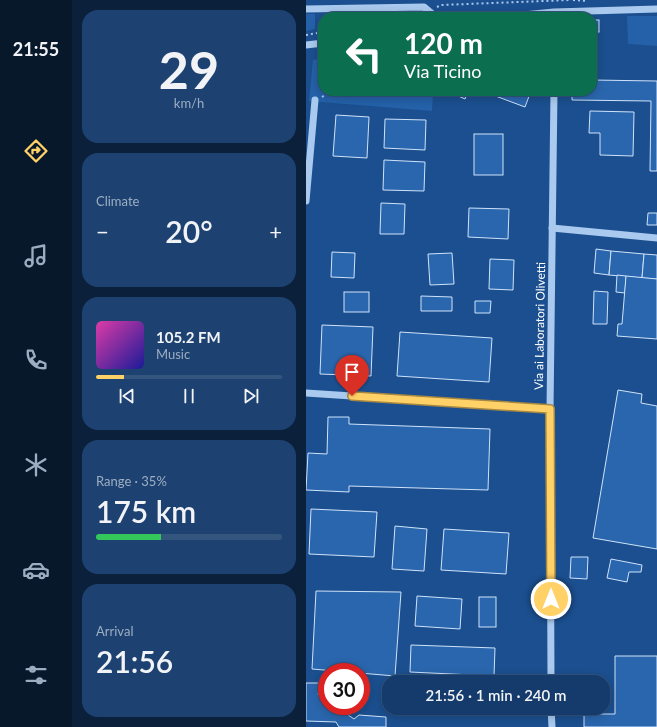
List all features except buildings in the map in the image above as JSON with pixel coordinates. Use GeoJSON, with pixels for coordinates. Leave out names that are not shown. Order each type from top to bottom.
{"type":"FeatureCollection","features":[{"type":"Feature","properties":{"kind":"street"},"geometry":{"type":"LineString","coordinates":[[306,9],[424,7],[429,11]]}},
{"type":"Feature","properties":{"kind":"street"},"geometry":{"type":"LineString","coordinates":[[597,12],[657,8]]}},
{"type":"Feature","properties":{"kind":"street"},"geometry":{"type":"LineString","coordinates":[[306,45],[318,44]]}},
{"type":"Feature","properties":{"kind":"street","name":"Via ai Laboratori Olivetti"},"geometry":{"type":"LineString","coordinates":[[551,675],[550,409],[554,96]]}},
{"type":"Feature","properties":{"kind":"street"},"geometry":{"type":"LineString","coordinates":[[306,201],[315,100]]}},
{"type":"Feature","properties":{"kind":"street"},"geometry":{"type":"LineString","coordinates":[[552,228],[657,238]]}},
{"type":"Feature","properties":{"kind":"street"},"geometry":{"type":"LineString","coordinates":[[306,394],[550,409]]}},
{"type":"Feature","properties":{"kind":"street"},"geometry":{"type":"LineString","coordinates":[[552,715],[552,727]]}},
{"type":"Feature","properties":{"kind":"path"},"geometry":{"type":"LineString","coordinates":[[429,11],[441,5],[570,0]]}},
{"type":"Feature","properties":{"kind":"path"},"geometry":{"type":"LineString","coordinates":[[306,35],[318,33]]}},
{"type":"Feature","properties":{"kind":"shaded area"},"geometry":{"type":"Polygon","coordinates":[[[306,14],[315,14],[315,29],[306,31],[306,14]]]}},
{"type":"Feature","properties":{"kind":"shaded area"},"geometry":{"type":"Polygon","coordinates":[[[627,16],[657,16],[657,46],[628,44],[627,16]]]}},
{"type":"Feature","properties":{"kind":"shaded area"},"geometry":{"type":"Polygon","coordinates":[[[318,59],[318,96],[433,96],[432,111],[309,101],[313,60],[318,59]]]}},
{"type":"Feature","properties":{"kind":"route"},"geometry":{"type":"LineString","coordinates":[[352,396],[550,409],[551,599]]}}]}
